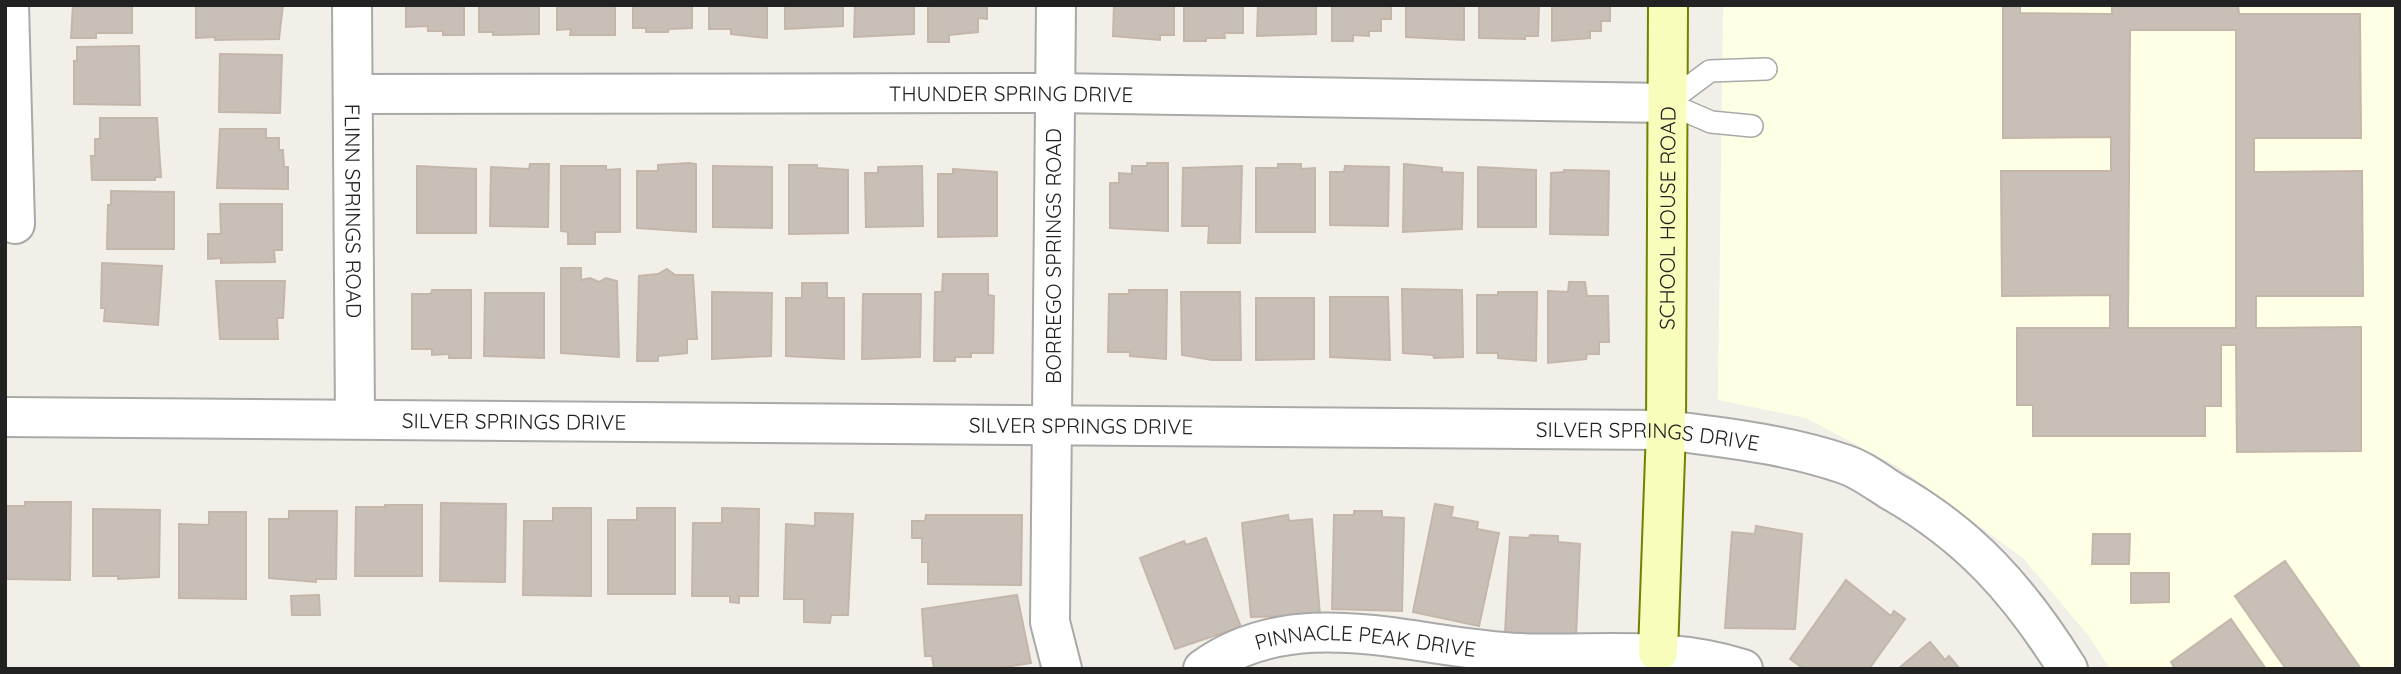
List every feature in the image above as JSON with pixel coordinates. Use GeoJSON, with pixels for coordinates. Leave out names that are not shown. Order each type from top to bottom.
{"type":"FeatureCollection","features":[{"type":"Feature","properties":{"kind":"street"},"geometry":{"type":"LineString","coordinates":[[9,5],[15,224]]}},
{"type":"Feature","properties":{"kind":"street","name":"FLINN SPRINGS ROAD"},"geometry":{"type":"LineString","coordinates":[[352,5],[355,418]]}},
{"type":"Feature","properties":{"kind":"street","name":"BORREGO SPRINGS ROAD"},"geometry":{"type":"LineString","coordinates":[[1056,5],[1050,622],[1062,669]]}},
{"type":"Feature","properties":{"kind":"street","name":"SCHOOL HOUSE ROAD"},"geometry":{"type":"LineString","coordinates":[[1658,652],[1666,430],[1668,5]]}},
{"type":"Feature","properties":{"kind":"street","name":"THUNDER SPRING DRIVE"},"geometry":{"type":"LineString","coordinates":[[354,94],[1054,93],[1667,103]]}},
{"type":"Feature","properties":{"kind":"street","name":"SILVER SPRINGS DRIVE"},"geometry":{"type":"LineString","coordinates":[[5,417],[1052,423],[1666,430],[1774,444],[1847,465],[1931,512],[1984,557],[2039,621],[2067,669]]}},
{"type":"Feature","properties":{"kind":"street","name":"PINNACLE PEAK DRIVE"},"geometry":{"type":"LineString","coordinates":[[1203,669],[1259,640],[1306,632],[1362,633],[1519,653],[1658,652],[1743,669]]}},
{"type":"Feature","properties":{"kind":"lane"},"geometry":{"type":"LineString","coordinates":[[1752,127],[1711,122],[1667,103],[1710,71],[1766,69]]}},
{"type":"Feature","properties":{"kind":"shaded area"},"geometry":{"type":"Polygon","coordinates":[[[1723,5],[2396,5],[2396,669],[2110,669],[2088,635],[2024,559],[1900,468],[1806,418],[1718,400],[1723,5]]]}},
{"type":"Feature","properties":{"kind":"building"},"geometry":{"type":"Polygon","coordinates":[[[73,5],[132,5],[132,33],[96,33],[96,38],[71,38],[73,5]]]}},
{"type":"Feature","properties":{"kind":"building"},"geometry":{"type":"Polygon","coordinates":[[[196,5],[283,5],[279,39],[196,38],[196,5]]]}},
{"type":"Feature","properties":{"kind":"building"},"geometry":{"type":"Polygon","coordinates":[[[406,5],[464,5],[464,35],[443,35],[443,31],[428,31],[428,26],[406,27],[406,5]]]}},
{"type":"Feature","properties":{"kind":"building"},"geometry":{"type":"Polygon","coordinates":[[[479,5],[539,5],[539,34],[493,35],[493,32],[479,32],[479,5]]]}},
{"type":"Feature","properties":{"kind":"building"},"geometry":{"type":"Polygon","coordinates":[[[557,5],[615,5],[615,35],[570,35],[571,29],[557,30],[557,5]]]}},
{"type":"Feature","properties":{"kind":"building"},"geometry":{"type":"Polygon","coordinates":[[[633,5],[692,5],[692,28],[646,32],[646,28],[633,28],[633,5]]]}},
{"type":"Feature","properties":{"kind":"building"},"geometry":{"type":"Polygon","coordinates":[[[709,5],[767,5],[767,38],[731,34],[731,29],[709,29],[709,5]]]}},
{"type":"Feature","properties":{"kind":"building"},"geometry":{"type":"Polygon","coordinates":[[[785,5],[843,5],[843,26],[785,29],[785,5]]]}},
{"type":"Feature","properties":{"kind":"building"},"geometry":{"type":"Polygon","coordinates":[[[855,5],[914,5],[914,34],[854,37],[855,5]]]}},
{"type":"Feature","properties":{"kind":"building"},"geometry":{"type":"Polygon","coordinates":[[[928,5],[987,5],[987,19],[978,18],[978,32],[949,35],[949,42],[928,42],[928,5]]]}},
{"type":"Feature","properties":{"kind":"building"},"geometry":{"type":"Polygon","coordinates":[[[1114,5],[1174,5],[1174,35],[1160,35],[1160,40],[1113,36],[1114,5]]]}},
{"type":"Feature","properties":{"kind":"building"},"geometry":{"type":"Polygon","coordinates":[[[1184,5],[1243,5],[1243,33],[1224,33],[1225,38],[1206,38],[1206,41],[1184,41],[1184,5]]]}},
{"type":"Feature","properties":{"kind":"building"},"geometry":{"type":"Polygon","coordinates":[[[1258,5],[1316,5],[1316,34],[1257,36],[1258,5]]]}},
{"type":"Feature","properties":{"kind":"building"},"geometry":{"type":"Polygon","coordinates":[[[1332,5],[1391,5],[1391,19],[1381,19],[1381,31],[1369,31],[1369,36],[1353,35],[1353,41],[1332,41],[1332,5]]]}},
{"type":"Feature","properties":{"kind":"building"},"geometry":{"type":"Polygon","coordinates":[[[1406,5],[1464,5],[1464,40],[1406,37],[1406,5]]]}},
{"type":"Feature","properties":{"kind":"building"},"geometry":{"type":"Polygon","coordinates":[[[1479,5],[1539,5],[1538,36],[1525,36],[1525,39],[1479,38],[1479,5]]]}},
{"type":"Feature","properties":{"kind":"building"},"geometry":{"type":"Polygon","coordinates":[[[1552,5],[1610,5],[1610,21],[1601,21],[1601,31],[1590,31],[1590,38],[1552,41],[1552,5]]]}},
{"type":"Feature","properties":{"kind":"building"},"geometry":{"type":"Polygon","coordinates":[[[2003,5],[2020,5],[2020,13],[2112,14],[2112,5],[2238,5],[2239,14],[2360,14],[2361,138],[2254,138],[2254,172],[2362,171],[2363,296],[2256,296],[2256,328],[2361,327],[2361,451],[2237,452],[2236,345],[2221,345],[2221,406],[2205,406],[2205,436],[2033,436],[2033,405],[2017,405],[2017,328],[2110,328],[2110,295],[2002,296],[2001,171],[2111,171],[2111,137],[2003,138],[2003,5]],[[2130,30],[2128,328],[2236,328],[2236,30],[2130,30]]]}},
{"type":"Feature","properties":{"kind":"building"},"geometry":{"type":"Polygon","coordinates":[[[139,46],[140,105],[74,104],[74,61],[77,61],[77,47],[139,46]]]}},
{"type":"Feature","properties":{"kind":"building"},"geometry":{"type":"Polygon","coordinates":[[[220,54],[282,55],[280,113],[219,112],[220,54]]]}},
{"type":"Feature","properties":{"kind":"building"},"geometry":{"type":"Polygon","coordinates":[[[100,118],[157,118],[161,177],[155,177],[155,180],[92,180],[91,156],[95,156],[95,139],[100,139],[100,118]]]}},
{"type":"Feature","properties":{"kind":"building"},"geometry":{"type":"Polygon","coordinates":[[[220,129],[266,129],[266,138],[279,138],[284,167],[288,167],[288,189],[217,188],[220,129]]]}},
{"type":"Feature","properties":{"kind":"building"},"geometry":{"type":"Polygon","coordinates":[[[1147,163],[1168,163],[1168,231],[1110,228],[1110,183],[1119,183],[1119,173],[1132,174],[1132,166],[1147,166],[1147,163]]]}},
{"type":"Feature","properties":{"kind":"building"},"geometry":{"type":"Polygon","coordinates":[[[530,164],[549,164],[548,227],[490,226],[491,167],[529,169],[530,164]]]}},
{"type":"Feature","properties":{"kind":"building"},"geometry":{"type":"Polygon","coordinates":[[[696,164],[696,232],[637,228],[637,171],[658,171],[658,165],[696,164]]]}},
{"type":"Feature","properties":{"kind":"building"},"geometry":{"type":"Polygon","coordinates":[[[1278,164],[1301,164],[1301,169],[1315,168],[1315,232],[1256,232],[1256,168],[1278,168],[1278,164]]]}},
{"type":"Feature","properties":{"kind":"building"},"geometry":{"type":"Polygon","coordinates":[[[1404,164],[1442,168],[1442,172],[1463,173],[1462,229],[1403,232],[1404,164]]]}},
{"type":"Feature","properties":{"kind":"building"},"geometry":{"type":"Polygon","coordinates":[[[789,165],[817,165],[817,168],[848,170],[848,233],[789,234],[789,165]]]}},
{"type":"Feature","properties":{"kind":"building"},"geometry":{"type":"Polygon","coordinates":[[[417,166],[476,169],[476,233],[417,233],[417,166]]]}},
{"type":"Feature","properties":{"kind":"building"},"geometry":{"type":"Polygon","coordinates":[[[561,166],[606,166],[606,170],[620,169],[620,232],[595,232],[595,244],[568,244],[568,232],[561,231],[561,166]]]}},
{"type":"Feature","properties":{"kind":"building"},"geometry":{"type":"Polygon","coordinates":[[[713,166],[772,167],[772,228],[713,227],[713,166]]]}},
{"type":"Feature","properties":{"kind":"building"},"geometry":{"type":"Polygon","coordinates":[[[922,166],[923,226],[866,227],[865,173],[878,173],[878,167],[922,166]]]}},
{"type":"Feature","properties":{"kind":"building"},"geometry":{"type":"Polygon","coordinates":[[[1242,166],[1240,243],[1208,243],[1209,226],[1182,226],[1183,168],[1242,166]]]}},
{"type":"Feature","properties":{"kind":"building"},"geometry":{"type":"Polygon","coordinates":[[[1345,166],[1389,167],[1388,226],[1330,225],[1330,172],[1344,172],[1345,166]]]}},
{"type":"Feature","properties":{"kind":"building"},"geometry":{"type":"Polygon","coordinates":[[[1478,167],[1536,170],[1536,227],[1478,227],[1478,167]]]}},
{"type":"Feature","properties":{"kind":"building"},"geometry":{"type":"Polygon","coordinates":[[[953,169],[997,172],[997,236],[938,237],[938,174],[953,174],[953,169]]]}},
{"type":"Feature","properties":{"kind":"building"},"geometry":{"type":"Polygon","coordinates":[[[1564,170],[1609,171],[1608,235],[1550,234],[1551,173],[1564,170]]]}},
{"type":"Feature","properties":{"kind":"building"},"geometry":{"type":"Polygon","coordinates":[[[111,191],[174,192],[174,249],[107,249],[111,191]]]}},
{"type":"Feature","properties":{"kind":"building"},"geometry":{"type":"Polygon","coordinates":[[[220,204],[282,204],[282,250],[274,250],[275,262],[221,263],[221,258],[208,259],[208,234],[221,234],[220,204]]]}},
{"type":"Feature","properties":{"kind":"building"},"geometry":{"type":"Polygon","coordinates":[[[102,263],[162,266],[158,325],[104,321],[105,308],[101,308],[102,263]]]}},
{"type":"Feature","properties":{"kind":"building"},"geometry":{"type":"Polygon","coordinates":[[[561,268],[581,268],[581,280],[590,278],[599,282],[606,278],[617,281],[619,357],[561,353],[561,268]]]}},
{"type":"Feature","properties":{"kind":"building"},"geometry":{"type":"Polygon","coordinates":[[[667,269],[675,275],[693,275],[697,339],[687,339],[687,353],[658,356],[658,361],[637,361],[639,276],[658,274],[667,269]]]}},
{"type":"Feature","properties":{"kind":"building"},"geometry":{"type":"Polygon","coordinates":[[[943,274],[988,274],[988,295],[994,296],[993,353],[971,353],[971,357],[955,357],[955,361],[934,361],[935,292],[942,292],[943,274]]]}},
{"type":"Feature","properties":{"kind":"building"},"geometry":{"type":"Polygon","coordinates":[[[216,281],[285,281],[283,318],[277,318],[278,339],[220,339],[216,281]]]}},
{"type":"Feature","properties":{"kind":"building"},"geometry":{"type":"Polygon","coordinates":[[[1569,282],[1585,282],[1587,296],[1608,296],[1609,342],[1599,342],[1599,354],[1587,354],[1586,359],[1548,363],[1548,291],[1568,292],[1569,282]]]}},
{"type":"Feature","properties":{"kind":"building"},"geometry":{"type":"Polygon","coordinates":[[[802,283],[827,283],[827,298],[844,298],[844,359],[786,356],[786,298],[802,298],[802,283]]]}},
{"type":"Feature","properties":{"kind":"building"},"geometry":{"type":"Polygon","coordinates":[[[1402,289],[1462,290],[1463,357],[1434,358],[1433,355],[1403,353],[1402,289]]]}},
{"type":"Feature","properties":{"kind":"building"},"geometry":{"type":"Polygon","coordinates":[[[432,290],[471,290],[471,358],[449,358],[449,354],[432,355],[432,349],[412,349],[412,294],[431,294],[432,290]]]}},
{"type":"Feature","properties":{"kind":"building"},"geometry":{"type":"Polygon","coordinates":[[[1129,290],[1167,290],[1166,359],[1130,356],[1130,352],[1108,352],[1109,294],[1129,294],[1129,290]]]}},
{"type":"Feature","properties":{"kind":"building"},"geometry":{"type":"Polygon","coordinates":[[[712,292],[772,293],[771,356],[712,359],[712,292]]]}},
{"type":"Feature","properties":{"kind":"building"},"geometry":{"type":"Polygon","coordinates":[[[1181,292],[1240,292],[1241,360],[1212,360],[1182,355],[1181,292]]]}},
{"type":"Feature","properties":{"kind":"building"},"geometry":{"type":"Polygon","coordinates":[[[1498,292],[1537,292],[1536,361],[1498,358],[1498,353],[1477,353],[1477,295],[1498,295],[1498,292]]]}},
{"type":"Feature","properties":{"kind":"building"},"geometry":{"type":"Polygon","coordinates":[[[485,293],[544,293],[544,358],[484,356],[485,293]]]}},
{"type":"Feature","properties":{"kind":"building"},"geometry":{"type":"Polygon","coordinates":[[[863,294],[921,294],[920,357],[862,359],[863,294]]]}},
{"type":"Feature","properties":{"kind":"building"},"geometry":{"type":"Polygon","coordinates":[[[1330,297],[1388,297],[1390,360],[1330,357],[1330,297]]]}},
{"type":"Feature","properties":{"kind":"building"},"geometry":{"type":"Polygon","coordinates":[[[1256,298],[1314,298],[1314,359],[1256,360],[1256,298]]]}},
{"type":"Feature","properties":{"kind":"building"},"geometry":{"type":"Polygon","coordinates":[[[25,502],[71,502],[70,580],[5,579],[6,506],[25,506],[25,502]]]}},
{"type":"Feature","properties":{"kind":"building"},"geometry":{"type":"Polygon","coordinates":[[[441,503],[506,504],[505,582],[440,581],[441,503]]]}},
{"type":"Feature","properties":{"kind":"building"},"geometry":{"type":"Polygon","coordinates":[[[1435,504],[1453,507],[1451,517],[1478,522],[1477,529],[1499,533],[1479,626],[1413,612],[1435,504]]]}},
{"type":"Feature","properties":{"kind":"building"},"geometry":{"type":"Polygon","coordinates":[[[422,505],[422,576],[355,576],[356,507],[422,505]]]}},
{"type":"Feature","properties":{"kind":"building"},"geometry":{"type":"Polygon","coordinates":[[[553,508],[591,508],[591,596],[523,595],[524,521],[553,521],[553,508]]]}},
{"type":"Feature","properties":{"kind":"building"},"geometry":{"type":"Polygon","coordinates":[[[637,508],[675,508],[675,594],[608,594],[608,520],[637,520],[637,508]]]}},
{"type":"Feature","properties":{"kind":"building"},"geometry":{"type":"Polygon","coordinates":[[[722,508],[759,509],[758,596],[739,596],[739,603],[730,602],[730,596],[692,596],[693,523],[722,523],[722,508]]]}},
{"type":"Feature","properties":{"kind":"building"},"geometry":{"type":"Polygon","coordinates":[[[93,509],[160,510],[159,577],[118,579],[118,576],[93,576],[93,509]]]}},
{"type":"Feature","properties":{"kind":"building"},"geometry":{"type":"Polygon","coordinates":[[[289,511],[337,511],[336,579],[316,579],[316,582],[269,578],[269,519],[289,519],[289,511]]]}},
{"type":"Feature","properties":{"kind":"building"},"geometry":{"type":"Polygon","coordinates":[[[1354,511],[1382,511],[1382,517],[1404,518],[1402,611],[1332,609],[1334,515],[1354,515],[1354,511]]]}},
{"type":"Feature","properties":{"kind":"building"},"geometry":{"type":"Polygon","coordinates":[[[209,512],[246,512],[246,599],[179,598],[179,524],[209,525],[209,512]]]}},
{"type":"Feature","properties":{"kind":"building"},"geometry":{"type":"Polygon","coordinates":[[[815,513],[853,514],[848,615],[831,615],[830,623],[804,622],[804,599],[784,599],[786,524],[815,526],[815,513]]]}},
{"type":"Feature","properties":{"kind":"building"},"geometry":{"type":"Polygon","coordinates":[[[926,515],[1022,515],[1021,585],[928,584],[928,562],[922,562],[922,538],[912,538],[912,521],[925,521],[926,515]]]}},
{"type":"Feature","properties":{"kind":"building"},"geometry":{"type":"Polygon","coordinates":[[[1288,515],[1289,521],[1312,519],[1320,615],[1251,617],[1242,523],[1288,515]]]}},
{"type":"Feature","properties":{"kind":"building"},"geometry":{"type":"Polygon","coordinates":[[[1756,526],[1802,534],[1795,629],[1725,628],[1732,532],[1755,534],[1756,526]]]}},
{"type":"Feature","properties":{"kind":"building"},"geometry":{"type":"Polygon","coordinates":[[[2093,534],[2130,534],[2129,564],[2092,564],[2093,534]]]}},
{"type":"Feature","properties":{"kind":"building"},"geometry":{"type":"Polygon","coordinates":[[[1530,535],[1558,536],[1558,542],[1580,544],[1576,638],[1505,634],[1510,537],[1529,538],[1530,535]]]}},
{"type":"Feature","properties":{"kind":"building"},"geometry":{"type":"Polygon","coordinates":[[[1206,538],[1241,627],[1175,649],[1140,558],[1184,541],[1186,545],[1206,538]]]}},
{"type":"Feature","properties":{"kind":"building"},"geometry":{"type":"Polygon","coordinates":[[[2285,561],[2361,669],[2286,669],[2235,596],[2285,561]]]}},
{"type":"Feature","properties":{"kind":"building"},"geometry":{"type":"Polygon","coordinates":[[[2131,573],[2169,573],[2169,602],[2131,603],[2131,573]]]}},
{"type":"Feature","properties":{"kind":"building"},"geometry":{"type":"Polygon","coordinates":[[[1846,580],[1891,616],[1894,611],[1905,619],[1869,669],[1804,669],[1790,659],[1846,580]]]}},
{"type":"Feature","properties":{"kind":"building"},"geometry":{"type":"Polygon","coordinates":[[[319,595],[320,615],[292,615],[291,596],[319,595]]]}},
{"type":"Feature","properties":{"kind":"building"},"geometry":{"type":"Polygon","coordinates":[[[1017,595],[1031,663],[993,669],[934,669],[932,656],[925,656],[922,609],[1017,595]]]}},
{"type":"Feature","properties":{"kind":"building"},"geometry":{"type":"Polygon","coordinates":[[[2231,619],[2266,669],[2175,669],[2171,662],[2231,619]]]}},
{"type":"Feature","properties":{"kind":"building"},"geometry":{"type":"Polygon","coordinates":[[[1930,642],[1945,660],[1949,656],[1960,669],[1898,669],[1930,642]]]}}]}
